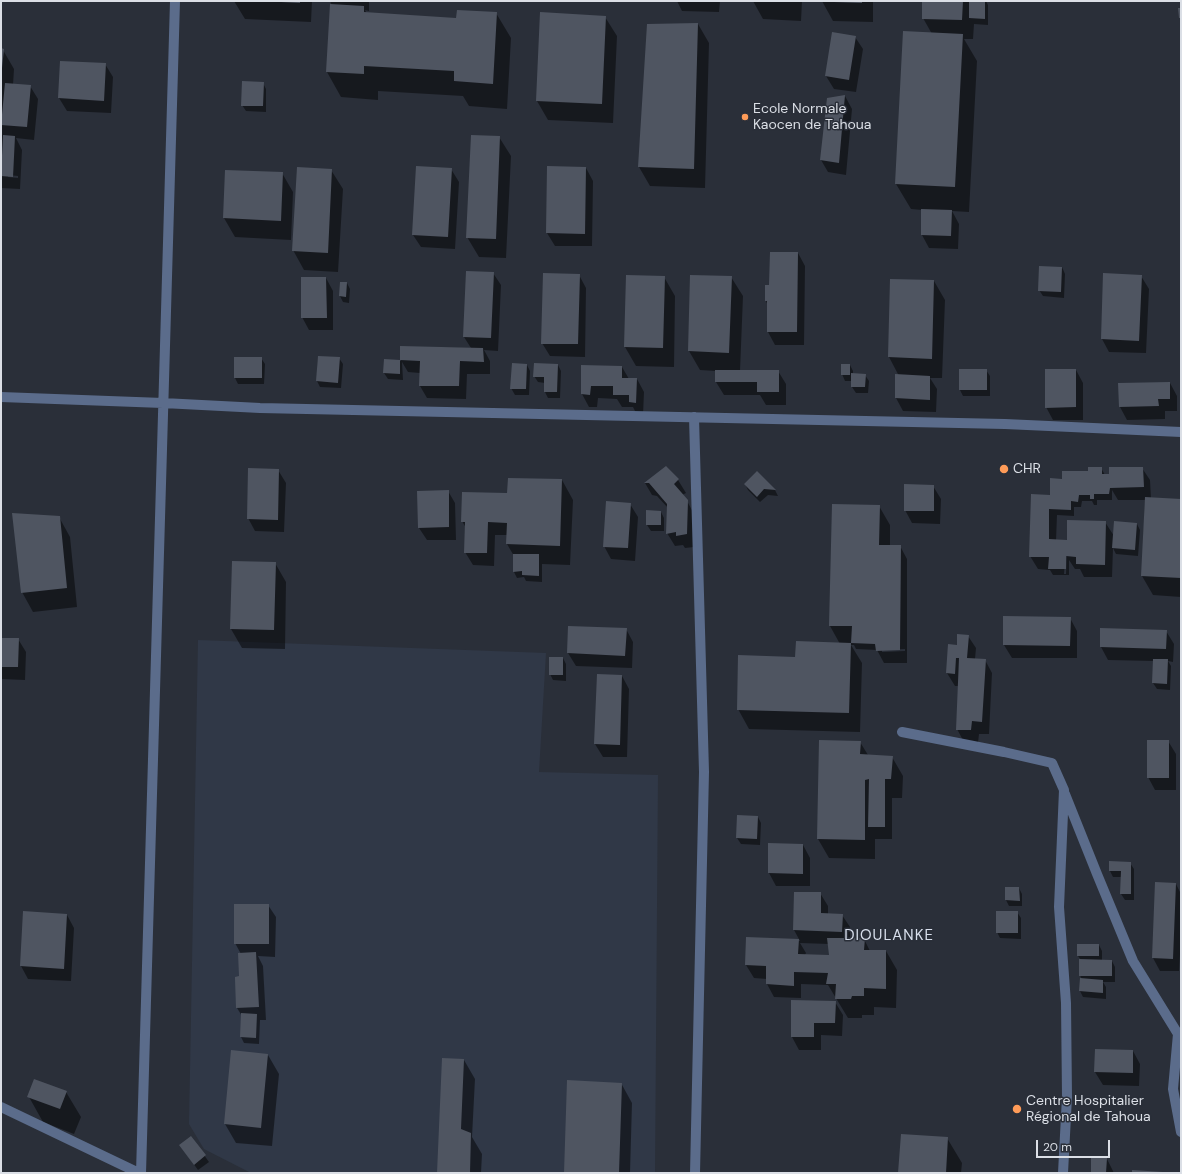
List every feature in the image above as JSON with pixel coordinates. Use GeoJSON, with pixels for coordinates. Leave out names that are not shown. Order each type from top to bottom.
{"type":"FeatureCollection","features":[{"type":"Feature","properties":{"kind":"street"},"geometry":{"type":"LineString","coordinates":[[1,1108],[140,1173],[176,1]]}},
{"type":"Feature","properties":{"kind":"street"},"geometry":{"type":"LineString","coordinates":[[1,398],[163,403],[260,408],[1005,424],[1181,432]]}},
{"type":"Feature","properties":{"kind":"street"},"geometry":{"type":"LineString","coordinates":[[694,417],[704,772],[695,1173]]}},
{"type":"Feature","properties":{"kind":"street"},"geometry":{"type":"LineString","coordinates":[[902,732],[1052,763],[1133,961],[1178,1034],[1173,1089],[1181,1132]]}},
{"type":"Feature","properties":{"kind":"street"},"geometry":{"type":"LineString","coordinates":[[1063,1173],[1067,1097],[1066,1003],[1059,907],[1064,790]]}},
{"type":"Feature","properties":{"kind":"shaded area"},"geometry":{"type":"Polygon","coordinates":[[[198,640],[546,653],[539,772],[658,775],[655,1173],[251,1173],[204,1149],[189,1124],[198,640]]]}},
{"type":"Feature","properties":{"kind":"building"},"geometry":{"type":"Polygon","coordinates":[[[300,1],[300,3],[281,2],[300,1]]]}},
{"type":"Feature","properties":{"kind":"building"},"geometry":{"type":"Polygon","coordinates":[[[862,1],[862,3],[834,2],[862,1]]]}},
{"type":"Feature","properties":{"kind":"building"},"geometry":{"type":"Polygon","coordinates":[[[922,1],[963,1],[962,20],[922,19],[922,1]]]}},
{"type":"Feature","properties":{"kind":"building"},"geometry":{"type":"Polygon","coordinates":[[[969,1],[985,1],[985,19],[969,18],[969,1]]]}},
{"type":"Feature","properties":{"kind":"building"},"geometry":{"type":"Polygon","coordinates":[[[330,4],[364,6],[364,12],[456,18],[457,10],[497,12],[493,84],[454,81],[454,71],[364,66],[364,74],[326,72],[330,4]]]}},
{"type":"Feature","properties":{"kind":"building"},"geometry":{"type":"Polygon","coordinates":[[[1178,8],[1181,8],[1181,18],[1179,18],[1178,8]]]}},
{"type":"Feature","properties":{"kind":"building"},"geometry":{"type":"Polygon","coordinates":[[[540,12],[606,16],[602,104],[536,101],[540,12]]]}},
{"type":"Feature","properties":{"kind":"building"},"geometry":{"type":"Polygon","coordinates":[[[698,23],[694,169],[638,167],[647,24],[698,23]]]}},
{"type":"Feature","properties":{"kind":"building"},"geometry":{"type":"Polygon","coordinates":[[[903,31],[963,34],[955,187],[895,184],[903,31]]]}},
{"type":"Feature","properties":{"kind":"building"},"geometry":{"type":"Polygon","coordinates":[[[832,32],[856,36],[849,80],[825,76],[832,32]]]}},
{"type":"Feature","properties":{"kind":"building"},"geometry":{"type":"Polygon","coordinates":[[[1,48],[4,49],[2,68],[1,67],[1,48]]]}},
{"type":"Feature","properties":{"kind":"building"},"geometry":{"type":"Polygon","coordinates":[[[60,61],[106,63],[104,101],[58,98],[60,61]]]}},
{"type":"Feature","properties":{"kind":"building"},"geometry":{"type":"Polygon","coordinates":[[[242,81],[264,82],[263,106],[241,106],[242,81]]]}},
{"type":"Feature","properties":{"kind":"building"},"geometry":{"type":"Polygon","coordinates":[[[5,83],[31,85],[27,127],[1,125],[5,83]]]}},
{"type":"Feature","properties":{"kind":"building"},"geometry":{"type":"Polygon","coordinates":[[[845,95],[839,163],[820,160],[827,98],[845,95]]]}},
{"type":"Feature","properties":{"kind":"building"},"geometry":{"type":"Polygon","coordinates":[[[3,135],[15,136],[13,177],[1,176],[3,135]]]}},
{"type":"Feature","properties":{"kind":"building"},"geometry":{"type":"Polygon","coordinates":[[[471,135],[500,136],[496,239],[466,238],[471,135]]]}},
{"type":"Feature","properties":{"kind":"building"},"geometry":{"type":"Polygon","coordinates":[[[416,166],[452,168],[448,237],[412,235],[416,166]]]}},
{"type":"Feature","properties":{"kind":"building"},"geometry":{"type":"Polygon","coordinates":[[[547,166],[586,167],[585,234],[546,233],[547,166]]]}},
{"type":"Feature","properties":{"kind":"building"},"geometry":{"type":"Polygon","coordinates":[[[297,167],[332,169],[328,253],[292,251],[297,167]]]}},
{"type":"Feature","properties":{"kind":"building"},"geometry":{"type":"Polygon","coordinates":[[[225,170],[283,172],[281,221],[223,218],[225,170]]]}},
{"type":"Feature","properties":{"kind":"building"},"geometry":{"type":"Polygon","coordinates":[[[921,209],[952,210],[951,236],[921,235],[921,209]]]}},
{"type":"Feature","properties":{"kind":"building"},"geometry":{"type":"Polygon","coordinates":[[[770,252],[798,252],[797,332],[767,332],[767,301],[765,301],[765,285],[769,285],[770,252]]]}},
{"type":"Feature","properties":{"kind":"building"},"geometry":{"type":"Polygon","coordinates":[[[1039,266],[1062,267],[1061,292],[1038,291],[1039,266]]]}},
{"type":"Feature","properties":{"kind":"building"},"geometry":{"type":"Polygon","coordinates":[[[466,271],[494,272],[491,338],[463,337],[466,271]]]}},
{"type":"Feature","properties":{"kind":"building"},"geometry":{"type":"Polygon","coordinates":[[[543,273],[580,274],[578,344],[541,344],[543,273]]]}},
{"type":"Feature","properties":{"kind":"building"},"geometry":{"type":"Polygon","coordinates":[[[1103,273],[1142,275],[1139,341],[1101,339],[1103,273]]]}},
{"type":"Feature","properties":{"kind":"building"},"geometry":{"type":"Polygon","coordinates":[[[626,275],[665,276],[663,348],[624,347],[626,275]]]}},
{"type":"Feature","properties":{"kind":"building"},"geometry":{"type":"Polygon","coordinates":[[[690,275],[732,276],[729,353],[688,351],[690,275]]]}},
{"type":"Feature","properties":{"kind":"building"},"geometry":{"type":"Polygon","coordinates":[[[301,277],[326,277],[327,318],[301,318],[301,277]]]}},
{"type":"Feature","properties":{"kind":"building"},"geometry":{"type":"Polygon","coordinates":[[[890,279],[934,280],[932,359],[888,357],[890,279]]]}},
{"type":"Feature","properties":{"kind":"building"},"geometry":{"type":"Polygon","coordinates":[[[340,282],[347,282],[346,297],[339,296],[340,282]]]}},
{"type":"Feature","properties":{"kind":"building"},"geometry":{"type":"Polygon","coordinates":[[[400,346],[483,348],[484,362],[460,361],[459,386],[419,386],[420,361],[400,360],[400,346]]]}},
{"type":"Feature","properties":{"kind":"building"},"geometry":{"type":"Polygon","coordinates":[[[318,356],[340,357],[338,383],[316,381],[318,356]]]}},
{"type":"Feature","properties":{"kind":"building"},"geometry":{"type":"Polygon","coordinates":[[[234,357],[262,357],[262,378],[234,378],[234,357]]]}},
{"type":"Feature","properties":{"kind":"building"},"geometry":{"type":"Polygon","coordinates":[[[384,359],[400,360],[400,374],[383,373],[384,359]]]}},
{"type":"Feature","properties":{"kind":"building"},"geometry":{"type":"Polygon","coordinates":[[[512,363],[527,364],[526,389],[510,389],[512,363]]]}},
{"type":"Feature","properties":{"kind":"building"},"geometry":{"type":"Polygon","coordinates":[[[534,363],[558,364],[557,392],[544,392],[544,377],[533,377],[534,363]]]}},
{"type":"Feature","properties":{"kind":"building"},"geometry":{"type":"Polygon","coordinates":[[[841,364],[850,364],[850,375],[841,375],[841,364]]]}},
{"type":"Feature","properties":{"kind":"building"},"geometry":{"type":"Polygon","coordinates":[[[581,365],[622,366],[622,378],[637,378],[636,403],[629,402],[629,395],[613,395],[613,386],[591,386],[590,395],[581,394],[581,365]]]}},
{"type":"Feature","properties":{"kind":"building"},"geometry":{"type":"Polygon","coordinates":[[[959,369],[987,369],[987,390],[959,390],[959,369]]]}},
{"type":"Feature","properties":{"kind":"building"},"geometry":{"type":"Polygon","coordinates":[[[1045,369],[1076,369],[1076,407],[1045,408],[1045,369]]]}},
{"type":"Feature","properties":{"kind":"building"},"geometry":{"type":"Polygon","coordinates":[[[715,370],[779,370],[779,392],[757,392],[757,382],[715,382],[715,370]]]}},
{"type":"Feature","properties":{"kind":"building"},"geometry":{"type":"Polygon","coordinates":[[[851,373],[866,374],[865,387],[851,387],[851,373]]]}},
{"type":"Feature","properties":{"kind":"building"},"geometry":{"type":"Polygon","coordinates":[[[895,374],[930,376],[930,400],[895,398],[895,374]]]}},
{"type":"Feature","properties":{"kind":"building"},"geometry":{"type":"Polygon","coordinates":[[[1170,382],[1170,399],[1158,399],[1159,406],[1119,407],[1118,383],[1170,382]]]}},
{"type":"Feature","properties":{"kind":"building"},"geometry":{"type":"Polygon","coordinates":[[[666,466],[679,479],[674,484],[688,500],[687,534],[676,536],[676,532],[666,534],[667,504],[649,483],[644,483],[666,466]]]}},
{"type":"Feature","properties":{"kind":"building"},"geometry":{"type":"Polygon","coordinates":[[[1088,467],[1102,467],[1102,474],[1109,474],[1109,467],[1143,467],[1144,487],[1110,488],[1109,494],[1094,494],[1094,499],[1090,499],[1090,495],[1079,495],[1078,502],[1071,501],[1071,510],[1049,509],[1049,539],[1067,540],[1067,520],[1106,521],[1105,565],[1076,564],[1076,557],[1066,556],[1066,569],[1048,569],[1049,557],[1029,557],[1031,494],[1050,495],[1050,478],[1062,479],[1062,471],[1088,471],[1088,467]]]}},
{"type":"Feature","properties":{"kind":"building"},"geometry":{"type":"Polygon","coordinates":[[[248,468],[279,469],[278,520],[247,519],[248,468]]]}},
{"type":"Feature","properties":{"kind":"building"},"geometry":{"type":"Polygon","coordinates":[[[757,471],[776,490],[764,489],[757,497],[744,484],[757,471]]]}},
{"type":"Feature","properties":{"kind":"building"},"geometry":{"type":"Polygon","coordinates":[[[508,478],[562,479],[560,546],[506,544],[507,523],[488,522],[487,553],[464,553],[465,522],[461,522],[462,492],[507,493],[508,478]]]}},
{"type":"Feature","properties":{"kind":"building"},"geometry":{"type":"Polygon","coordinates":[[[904,484],[934,485],[934,511],[904,511],[904,484]]]}},
{"type":"Feature","properties":{"kind":"building"},"geometry":{"type":"Polygon","coordinates":[[[449,490],[449,527],[418,528],[417,491],[449,490]]]}},
{"type":"Feature","properties":{"kind":"building"},"geometry":{"type":"Polygon","coordinates":[[[1145,497],[1181,499],[1181,578],[1141,576],[1145,497]]]}},
{"type":"Feature","properties":{"kind":"building"},"geometry":{"type":"Polygon","coordinates":[[[606,501],[631,503],[628,548],[603,547],[606,501]]]}},
{"type":"Feature","properties":{"kind":"building"},"geometry":{"type":"Polygon","coordinates":[[[832,504],[880,505],[879,545],[901,545],[900,650],[876,651],[875,644],[851,643],[852,626],[829,626],[832,504]]]}},
{"type":"Feature","properties":{"kind":"building"},"geometry":{"type":"Polygon","coordinates":[[[646,510],[661,511],[661,525],[646,525],[646,510]]]}},
{"type":"Feature","properties":{"kind":"building"},"geometry":{"type":"Polygon","coordinates":[[[12,513],[60,516],[67,588],[21,593],[12,513]]]}},
{"type":"Feature","properties":{"kind":"building"},"geometry":{"type":"Polygon","coordinates":[[[1114,521],[1137,523],[1135,550],[1112,548],[1114,521]]]}},
{"type":"Feature","properties":{"kind":"building"},"geometry":{"type":"Polygon","coordinates":[[[513,554],[539,554],[539,576],[522,575],[522,571],[513,572],[513,554]]]}},
{"type":"Feature","properties":{"kind":"building"},"geometry":{"type":"Polygon","coordinates":[[[232,561],[276,562],[274,630],[230,629],[232,561]]]}},
{"type":"Feature","properties":{"kind":"building"},"geometry":{"type":"Polygon","coordinates":[[[1003,616],[1071,617],[1070,646],[1003,645],[1003,616]]]}},
{"type":"Feature","properties":{"kind":"building"},"geometry":{"type":"Polygon","coordinates":[[[568,626],[627,628],[625,656],[567,653],[568,626]]]}},
{"type":"Feature","properties":{"kind":"building"},"geometry":{"type":"Polygon","coordinates":[[[1100,628],[1167,630],[1166,649],[1100,647],[1100,628]]]}},
{"type":"Feature","properties":{"kind":"building"},"geometry":{"type":"Polygon","coordinates":[[[957,634],[969,635],[967,658],[986,659],[982,722],[972,721],[971,730],[956,730],[959,658],[956,658],[955,674],[946,673],[948,644],[957,645],[957,634]]]}},
{"type":"Feature","properties":{"kind":"building"},"geometry":{"type":"Polygon","coordinates":[[[1,638],[19,638],[18,667],[1,667],[1,638]]]}},
{"type":"Feature","properties":{"kind":"building"},"geometry":{"type":"Polygon","coordinates":[[[796,641],[851,643],[849,713],[737,710],[738,655],[795,657],[796,641]]]}},
{"type":"Feature","properties":{"kind":"building"},"geometry":{"type":"Polygon","coordinates":[[[549,657],[563,657],[563,675],[549,675],[549,657]]]}},
{"type":"Feature","properties":{"kind":"building"},"geometry":{"type":"Polygon","coordinates":[[[1153,659],[1168,659],[1167,684],[1152,683],[1153,659]]]}},
{"type":"Feature","properties":{"kind":"building"},"geometry":{"type":"Polygon","coordinates":[[[597,674],[622,675],[620,745],[594,744],[597,674]]]}},
{"type":"Feature","properties":{"kind":"building"},"geometry":{"type":"Polygon","coordinates":[[[819,740],[861,741],[860,754],[893,756],[891,779],[885,779],[885,827],[868,827],[869,779],[865,780],[865,840],[817,839],[819,740]]]}},
{"type":"Feature","properties":{"kind":"building"},"geometry":{"type":"Polygon","coordinates":[[[1147,740],[1169,740],[1169,778],[1147,778],[1147,740]]]}},
{"type":"Feature","properties":{"kind":"building"},"geometry":{"type":"Polygon","coordinates":[[[737,815],[758,816],[757,839],[736,838],[737,815]]]}},
{"type":"Feature","properties":{"kind":"building"},"geometry":{"type":"Polygon","coordinates":[[[768,843],[803,844],[803,874],[768,873],[768,843]]]}},
{"type":"Feature","properties":{"kind":"building"},"geometry":{"type":"Polygon","coordinates":[[[1109,861],[1131,862],[1131,894],[1120,894],[1121,871],[1109,871],[1109,861]]]}},
{"type":"Feature","properties":{"kind":"building"},"geometry":{"type":"Polygon","coordinates":[[[1155,882],[1176,883],[1173,959],[1152,958],[1155,882]]]}},
{"type":"Feature","properties":{"kind":"building"},"geometry":{"type":"Polygon","coordinates":[[[1005,887],[1019,887],[1020,901],[1005,900],[1005,887]]]}},
{"type":"Feature","properties":{"kind":"building"},"geometry":{"type":"Polygon","coordinates":[[[794,892],[821,892],[821,913],[843,914],[842,932],[793,930],[794,892]]]}},
{"type":"Feature","properties":{"kind":"building"},"geometry":{"type":"Polygon","coordinates":[[[234,904],[269,904],[269,944],[234,944],[234,904]]]}},
{"type":"Feature","properties":{"kind":"building"},"geometry":{"type":"Polygon","coordinates":[[[23,911],[67,914],[64,969],[20,966],[23,911]]]}},
{"type":"Feature","properties":{"kind":"building"},"geometry":{"type":"Polygon","coordinates":[[[996,911],[1018,911],[1018,933],[996,933],[996,911]]]}},
{"type":"Feature","properties":{"kind":"building"},"geometry":{"type":"Polygon","coordinates":[[[746,937],[799,939],[798,954],[829,955],[827,938],[865,938],[864,950],[886,950],[886,989],[864,988],[864,996],[852,996],[851,999],[835,999],[836,984],[826,984],[828,973],[794,972],[794,986],[766,984],[766,966],[745,965],[746,937]]]}},
{"type":"Feature","properties":{"kind":"building"},"geometry":{"type":"Polygon","coordinates":[[[1077,944],[1099,944],[1099,956],[1077,956],[1077,944]]]}},
{"type":"Feature","properties":{"kind":"building"},"geometry":{"type":"Polygon","coordinates":[[[256,952],[259,1007],[236,1008],[235,977],[239,976],[238,953],[256,952]]]}},
{"type":"Feature","properties":{"kind":"building"},"geometry":{"type":"Polygon","coordinates":[[[1079,959],[1112,960],[1112,976],[1079,976],[1079,959]]]}},
{"type":"Feature","properties":{"kind":"building"},"geometry":{"type":"Polygon","coordinates":[[[1080,978],[1103,980],[1103,993],[1079,991],[1080,978]]]}},
{"type":"Feature","properties":{"kind":"building"},"geometry":{"type":"Polygon","coordinates":[[[791,1000],[836,1001],[835,1023],[814,1023],[814,1037],[791,1037],[791,1000]]]}},
{"type":"Feature","properties":{"kind":"building"},"geometry":{"type":"Polygon","coordinates":[[[241,1013],[257,1014],[256,1038],[240,1037],[241,1013]]]}},
{"type":"Feature","properties":{"kind":"building"},"geometry":{"type":"Polygon","coordinates":[[[1095,1049],[1133,1050],[1133,1073],[1094,1072],[1095,1049]]]}},
{"type":"Feature","properties":{"kind":"building"},"geometry":{"type":"Polygon","coordinates":[[[231,1050],[268,1054],[261,1128],[224,1124],[231,1050]]]}},
{"type":"Feature","properties":{"kind":"building"},"geometry":{"type":"Polygon","coordinates":[[[442,1058],[464,1059],[461,1129],[471,1133],[470,1173],[437,1173],[442,1058]]]}},
{"type":"Feature","properties":{"kind":"building"},"geometry":{"type":"Polygon","coordinates":[[[34,1079],[67,1091],[60,1109],[27,1097],[34,1079]]]}},
{"type":"Feature","properties":{"kind":"building"},"geometry":{"type":"Polygon","coordinates":[[[567,1080],[622,1083],[619,1173],[564,1173],[567,1080]]]}},
{"type":"Feature","properties":{"kind":"building"},"geometry":{"type":"Polygon","coordinates":[[[901,1134],[948,1137],[946,1173],[898,1173],[901,1134]]]}},
{"type":"Feature","properties":{"kind":"building"},"geometry":{"type":"Polygon","coordinates":[[[191,1136],[206,1155],[194,1165],[179,1145],[191,1136]]]}},
{"type":"Feature","properties":{"kind":"building"},"geometry":{"type":"Polygon","coordinates":[[[1091,1158],[1107,1158],[1106,1173],[1091,1173],[1091,1158]]]}},
{"type":"Feature","properties":{"kind":"building"},"geometry":{"type":"Polygon","coordinates":[[[1132,1170],[1163,1172],[1163,1173],[1132,1173],[1132,1170]]]}},
{"type":"Feature","properties":{"kind":"place","name":"Ecole Normale Kaocen de Tahoua"},"geometry":{"type":"Point","coordinates":[745,117]}},
{"type":"Feature","properties":{"kind":"place","name":"CHR"},"geometry":{"type":"Point","coordinates":[1004,469]}},
{"type":"Feature","properties":{"kind":"place","name":"Centre Hospitalier Régional de Tahoua"},"geometry":{"type":"Point","coordinates":[1017,1109]}},
{"type":"Feature","properties":{"kind":"district","name":"DIOULANKE"},"geometry":{"type":"Point","coordinates":[889,936]}}]}
